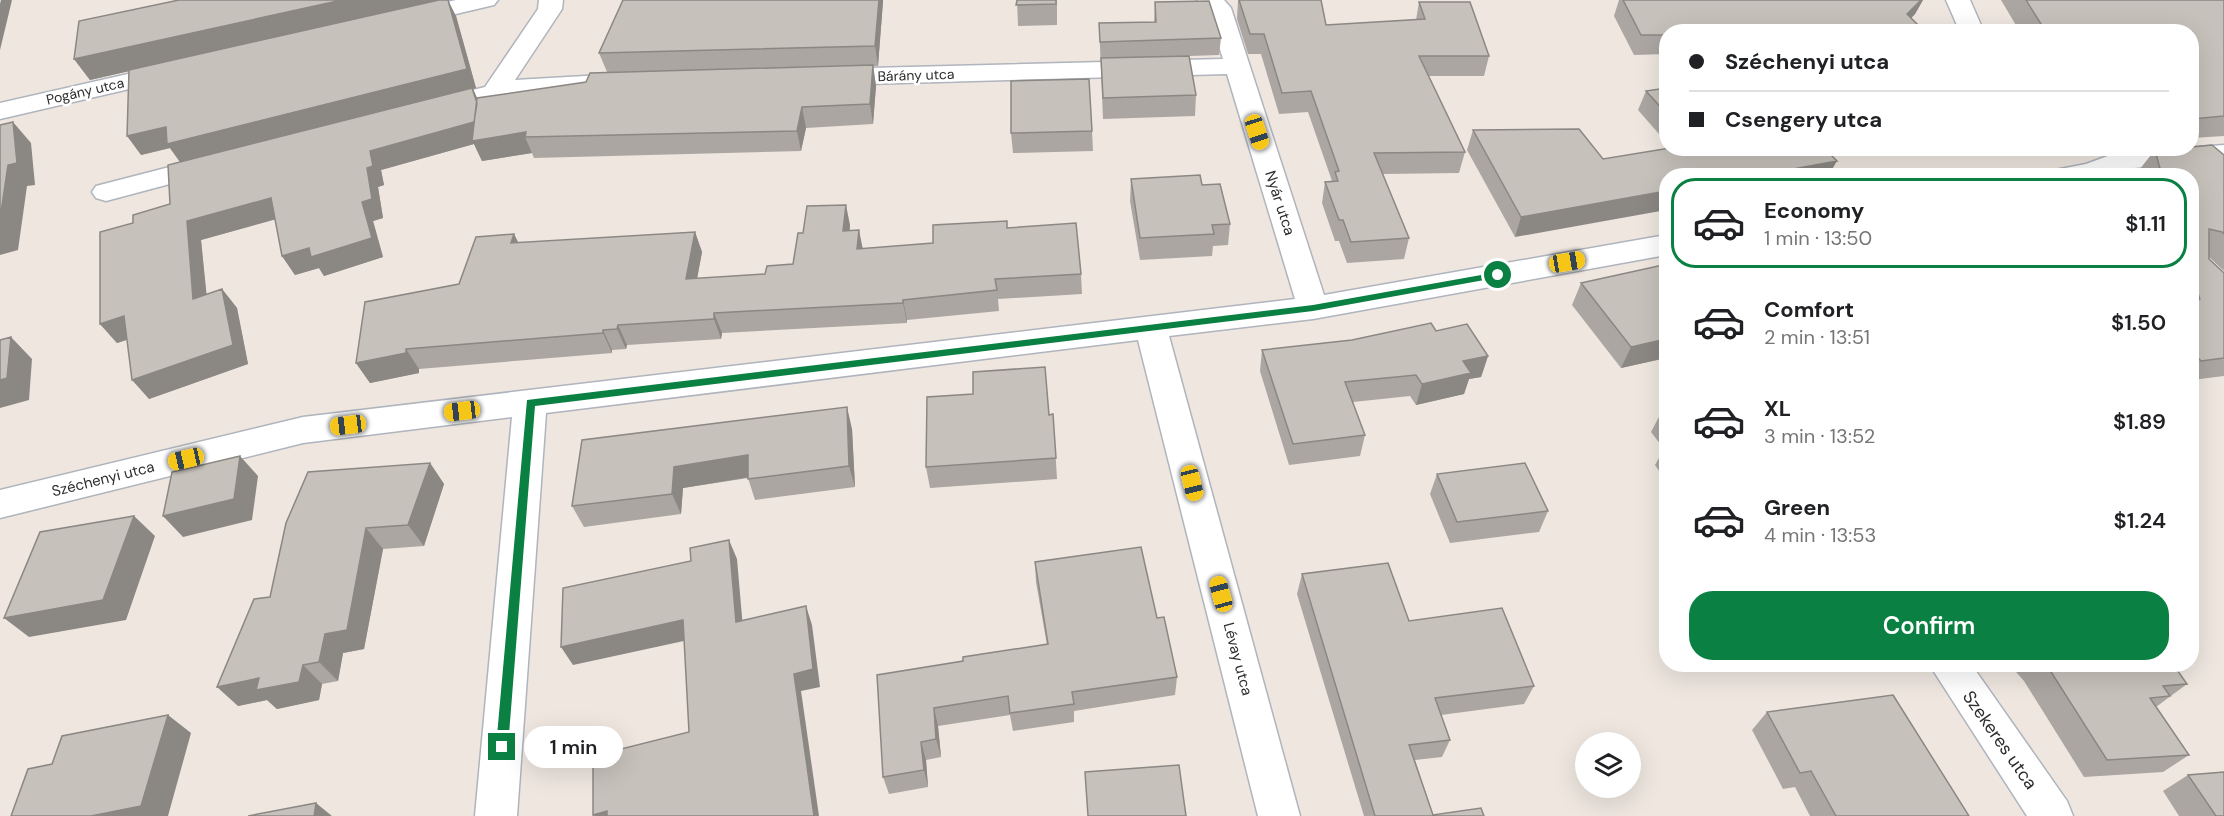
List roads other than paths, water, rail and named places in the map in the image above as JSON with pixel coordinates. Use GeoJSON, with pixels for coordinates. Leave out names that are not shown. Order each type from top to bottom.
{"type":"FeatureCollection","features":[{"type":"Feature","properties":{"kind":"street"},"geometry":{"type":"LineString","coordinates":[[382,24],[486,0]]}},
{"type":"Feature","properties":{"kind":"street"},"geometry":{"type":"LineString","coordinates":[[495,92],[550,9],[551,0]]}},
{"type":"Feature","properties":{"kind":"street","name":"Nyár utca"},"geometry":{"type":"LineString","coordinates":[[1209,0],[1219,8],[1313,308]]}},
{"type":"Feature","properties":{"kind":"street"},"geometry":{"type":"LineString","coordinates":[[1958,0],[1968,24]]}},
{"type":"Feature","properties":{"kind":"street","name":"Pogány utca"},"geometry":{"type":"LineString","coordinates":[[0,111],[197,66]]}},
{"type":"Feature","properties":{"kind":"street","name":"Bárány utca"},"geometry":{"type":"LineString","coordinates":[[810,77],[1236,66]]}},
{"type":"Feature","properties":{"kind":"street"},"geometry":{"type":"LineString","coordinates":[[415,112],[526,85],[645,82]]}},
{"type":"Feature","properties":{"kind":"street"},"geometry":{"type":"LineString","coordinates":[[2199,155],[2224,153]]}},
{"type":"Feature","properties":{"kind":"street"},"geometry":{"type":"LineString","coordinates":[[2078,156],[2089,168]]}},
{"type":"Feature","properties":{"kind":"street"},"geometry":{"type":"LineString","coordinates":[[2103,168],[2116,161],[2184,156]]}},
{"type":"Feature","properties":{"kind":"street"},"geometry":{"type":"LineString","coordinates":[[106,192],[232,159]]}},
{"type":"Feature","properties":{"kind":"street","name":"Széchenyi utca"},"geometry":{"type":"LineString","coordinates":[[0,504],[303,430],[1313,308],[1659,249]]}},
{"type":"Feature","properties":{"kind":"street","name":"Lévay utca"},"geometry":{"type":"LineString","coordinates":[[1151,328],[1279,816]]}},
{"type":"Feature","properties":{"kind":"street"},"geometry":{"type":"LineString","coordinates":[[496,816],[530,403]]}},
{"type":"Feature","properties":{"kind":"street","name":"Szekeres utca"},"geometry":{"type":"LineString","coordinates":[[1953,672],[2052,816]]}}]}
